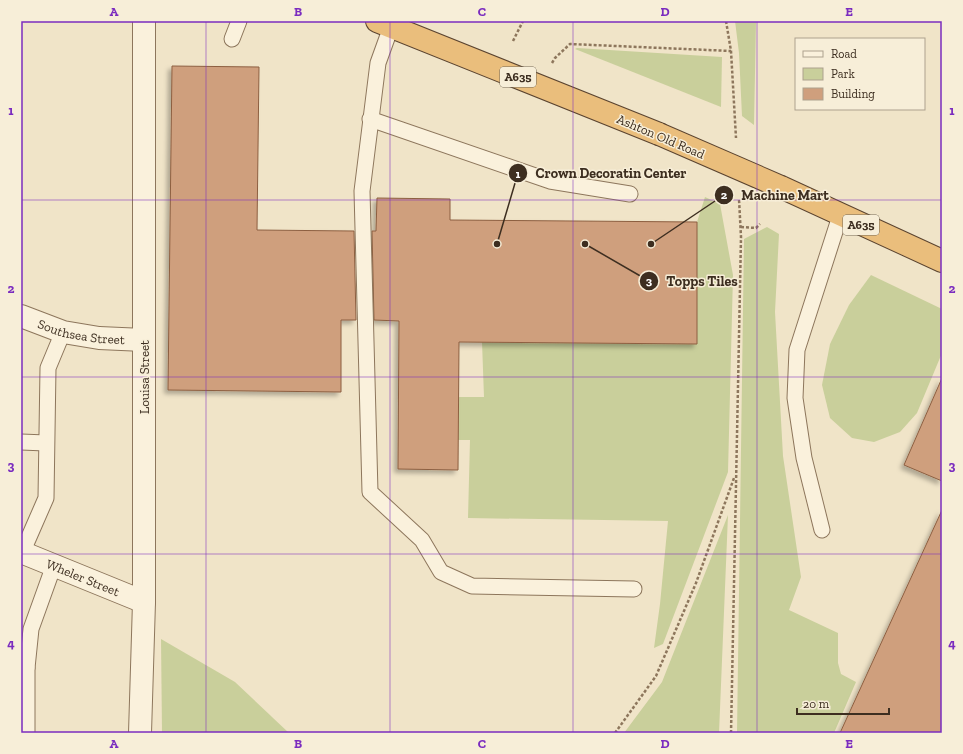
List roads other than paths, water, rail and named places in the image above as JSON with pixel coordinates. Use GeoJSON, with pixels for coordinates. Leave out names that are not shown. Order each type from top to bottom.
{"type":"FeatureCollection","features":[{"type":"Feature","properties":{"kind":"highway","name":"Ashton Old Road"},"geometry":{"type":"LineString","coordinates":[[384,24],[659,134],[942,261]]}},
{"type":"Feature","properties":{"kind":"street","name":"Louisa Street"},"geometry":{"type":"LineString","coordinates":[[140,733],[144,602],[144,21]]}},
{"type":"Feature","properties":{"kind":"street","name":"Southsea Street"},"geometry":{"type":"LineString","coordinates":[[21,316],[63,332],[99,338],[144,340]]}},
{"type":"Feature","properties":{"kind":"street","name":"Wheler Street"},"geometry":{"type":"LineString","coordinates":[[22,552],[144,602]]}},
{"type":"Feature","properties":{"kind":"lane"},"geometry":{"type":"LineString","coordinates":[[232,39],[239,21]]}},
{"type":"Feature","properties":{"kind":"lane"},"geometry":{"type":"LineString","coordinates":[[384,24],[370,119],[362,191],[370,492],[422,540],[441,572],[472,586],[634,589]]}},
{"type":"Feature","properties":{"kind":"lane"},"geometry":{"type":"LineString","coordinates":[[370,119],[550,181],[630,194]]}},
{"type":"Feature","properties":{"kind":"lane"},"geometry":{"type":"LineString","coordinates":[[822,530],[804,458],[795,398],[797,350],[840,216]]}},
{"type":"Feature","properties":{"kind":"lane"},"geometry":{"type":"LineString","coordinates":[[22,552],[46,498],[48,368],[63,332]]}},
{"type":"Feature","properties":{"kind":"lane"},"geometry":{"type":"LineString","coordinates":[[21,442],[46,443]]}},
{"type":"Feature","properties":{"kind":"lane"},"geometry":{"type":"LineString","coordinates":[[27,733],[24,667],[31,629],[54,566]]}},
{"type":"Feature","properties":{"kind":"place","name":"Crown Decoratin Center"},"geometry":{"type":"Point","coordinates":[497,244]}},
{"type":"Feature","properties":{"kind":"place","name":"Topps Tiles"},"geometry":{"type":"Point","coordinates":[585,244]}},
{"type":"Feature","properties":{"kind":"place","name":"Machine Mart"},"geometry":{"type":"Point","coordinates":[651,244]}}]}
